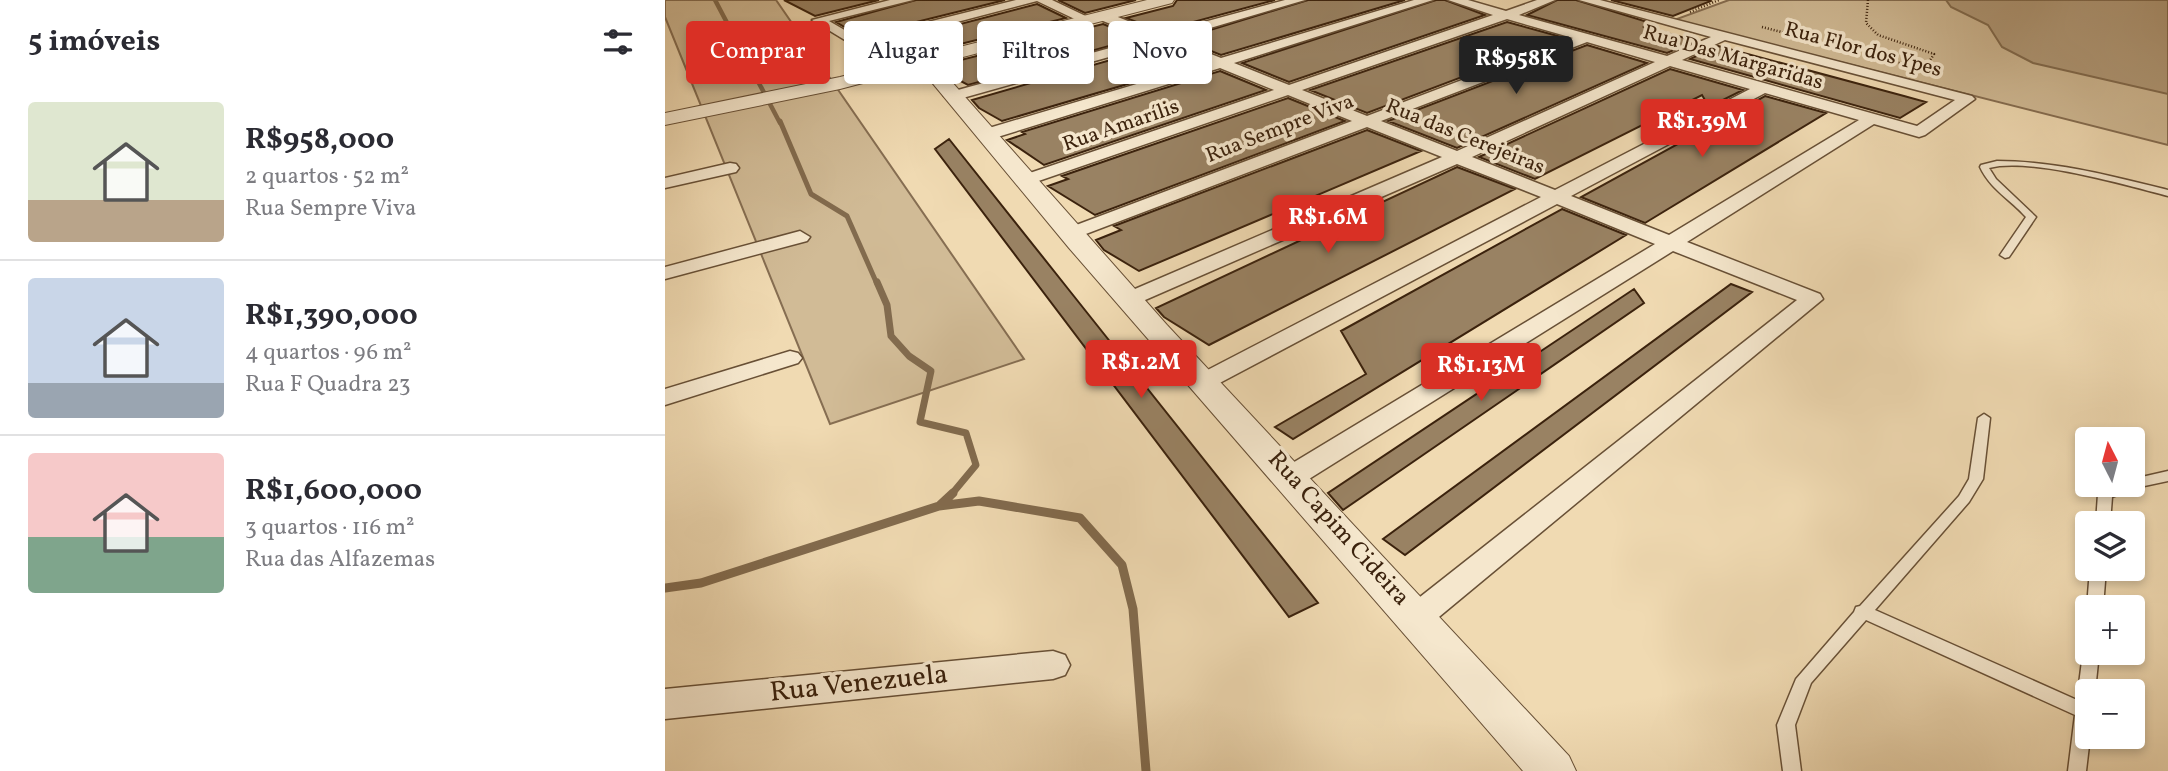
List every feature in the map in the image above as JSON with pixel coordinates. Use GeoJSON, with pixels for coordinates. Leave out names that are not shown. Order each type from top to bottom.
{"type":"FeatureCollection","features":[{"type":"Feature","properties":{"kind":"street"},"geometry":{"type":"LineString","coordinates":[[907,0],[818,20],[858,44],[1031,0]]}},
{"type":"Feature","properties":{"kind":"street","name":"Rua das Cerejeiras"},"geometry":{"type":"LineString","coordinates":[[1042,0],[1108,22]]}},
{"type":"Feature","properties":{"kind":"street"},"geometry":{"type":"LineString","coordinates":[[963,52],[1166,0]]}},
{"type":"Feature","properties":{"kind":"street"},"geometry":{"type":"LineString","coordinates":[[1212,25],[1299,0]]}},
{"type":"Feature","properties":{"kind":"street"},"geometry":{"type":"LineString","coordinates":[[985,135],[1427,0]]}},
{"type":"Feature","properties":{"kind":"street","name":"Rua Das Margaridas"},"geometry":{"type":"LineString","coordinates":[[1454,0],[1919,132]]}},
{"type":"Feature","properties":{"kind":"street","name":"Rua Amarílis"},"geometry":{"type":"LineString","coordinates":[[1024,181],[1549,0]]}},
{"type":"Feature","properties":{"kind":"street","name":"Rua Flor dos Ypes"},"geometry":{"type":"LineString","coordinates":[[1585,0],[1967,99],[1919,132]]}},
{"type":"Feature","properties":{"kind":"street"},"geometry":{"type":"LineString","coordinates":[[1129,300],[1458,157],[1723,36]]}},
{"type":"Feature","properties":{"kind":"street","name":"Rua Sempre Viva"},"geometry":{"type":"LineString","coordinates":[[1070,234],[1586,38]]}},
{"type":"Feature","properties":{"kind":"street"},"geometry":{"type":"LineString","coordinates":[[952,96],[1108,53]]}},
{"type":"Feature","properties":{"kind":"street","name":"Rua das Cerejeiras"},"geometry":{"type":"LineString","coordinates":[[1212,59],[1812,299]]}},
{"type":"Feature","properties":{"kind":"street"},"geometry":{"type":"LineString","coordinates":[[665,119],[844,81]]}},
{"type":"Feature","properties":{"kind":"street","name":"Rua Capim Cideira"},"geometry":{"type":"LineString","coordinates":[[942,84],[1070,234],[1417,617],[1812,299]]}},
{"type":"Feature","properties":{"kind":"street"},"geometry":{"type":"LineString","coordinates":[[1205,381],[1763,88]]}},
{"type":"Feature","properties":{"kind":"street"},"geometry":{"type":"LineString","coordinates":[[1291,477],[1872,119]]}},
{"type":"Feature","properties":{"kind":"street"},"geometry":{"type":"LineString","coordinates":[[665,183],[730,168]]}},
{"type":"Feature","properties":{"kind":"street"},"geometry":{"type":"LineString","coordinates":[[665,272],[800,237]]}},
{"type":"Feature","properties":{"kind":"street"},"geometry":{"type":"LineString","coordinates":[[665,397],[790,358]]}},
{"type":"Feature","properties":{"kind":"street"},"geometry":{"type":"LineString","coordinates":[[1417,617],[1552,771]]}},
{"type":"Feature","properties":{"kind":"street","name":"Rua Venezuela"},"geometry":{"type":"LineString","coordinates":[[665,704],[1053,665]]}},
{"type":"Feature","properties":{"kind":"lane"},"geometry":{"type":"LineString","coordinates":[[2005,255],[2031,216],[2021,204],[1987,176],[1984,167],[1992,162],[2025,164],[2168,193]]}},
{"type":"Feature","properties":{"kind":"lane"},"geometry":{"type":"LineString","coordinates":[[1792,771],[1786,726],[1804,679],[1964,499],[1976,479],[1984,418]]}},
{"type":"Feature","properties":{"kind":"lane"},"geometry":{"type":"LineString","coordinates":[[2145,481],[2168,476]]}},
{"type":"Feature","properties":{"kind":"lane"},"geometry":{"type":"LineString","coordinates":[[1862,611],[2075,707]]}},
{"type":"Feature","properties":{"kind":"lane"},"geometry":{"type":"LineString","coordinates":[[2077,771],[2080,749]]}},
{"type":"Feature","properties":{"kind":"path"},"geometry":{"type":"LineString","coordinates":[[1700,15],[1686,13],[1719,0]]}},
{"type":"Feature","properties":{"kind":"path"},"geometry":{"type":"LineString","coordinates":[[1868,0],[1866,23],[1878,35],[1934,54],[1929,62],[1921,64],[1888,62]]}},
{"type":"Feature","properties":{"kind":"path"},"geometry":{"type":"LineString","coordinates":[[1759,26],[1839,48]]}},
{"type":"Feature","properties":{"kind":"shaded area"},"geometry":{"type":"Polygon","coordinates":[[[665,0],[776,0],[791,21],[686,21],[686,69],[665,17],[665,0]]]}},
{"type":"Feature","properties":{"kind":"shaded area"},"geometry":{"type":"Polygon","coordinates":[[[1729,0],[2168,0],[2168,145],[1674,20],[1729,0]]]}},
{"type":"Feature","properties":{"kind":"shaded area"},"geometry":{"type":"Polygon","coordinates":[[[1946,0],[2168,0],[2168,94],[2033,63],[2002,47],[1988,25],[1951,7],[1946,0]]]}},
{"type":"Feature","properties":{"kind":"shaded area"},"geometry":{"type":"Polygon","coordinates":[[[830,78],[1024,359],[830,424],[692,84],[830,84],[830,78]]]}},
{"type":"Feature","properties":{"kind":"building"},"geometry":{"type":"Polygon","coordinates":[[[784,0],[879,0],[815,16],[784,0]]]}},
{"type":"Feature","properties":{"kind":"building"},"geometry":{"type":"Polygon","coordinates":[[[916,0],[1005,0],[920,21],[844,21],[844,27],[836,22],[916,0]]]}},
{"type":"Feature","properties":{"kind":"building"},"geometry":{"type":"Polygon","coordinates":[[[1058,0],[1136,0],[1085,13],[1058,0]]]}},
{"type":"Feature","properties":{"kind":"building"},"geometry":{"type":"Polygon","coordinates":[[[1177,0],[1275,0],[1197,21],[1134,21],[1126,18],[1173,6],[1177,0]]]}},
{"type":"Feature","properties":{"kind":"building"},"geometry":{"type":"Polygon","coordinates":[[[1308,0],[1405,0],[1221,55],[1212,51],[1212,29],[1308,0]]]}},
{"type":"Feature","properties":{"kind":"building"},"geometry":{"type":"Polygon","coordinates":[[[1436,0],[1445,0],[1485,15],[1289,82],[1242,63],[1436,0]]]}},
{"type":"Feature","properties":{"kind":"building"},"geometry":{"type":"Polygon","coordinates":[[[1557,0],[1576,0],[1654,24],[1645,27],[1696,41],[1667,53],[1527,15],[1557,0]]]}},
{"type":"Feature","properties":{"kind":"building"},"geometry":{"type":"Polygon","coordinates":[[[1611,0],[1710,0],[1711,1],[1673,16],[1611,0]]]}},
{"type":"Feature","properties":{"kind":"building"},"geometry":{"type":"Polygon","coordinates":[[[1037,4],[1066,18],[1054,21],[977,21],[977,40],[963,43],[963,23],[1037,4]]]}},
{"type":"Feature","properties":{"kind":"building"},"geometry":{"type":"Polygon","coordinates":[[[1507,22],[1565,38],[1367,113],[1310,90],[1507,22]]]}},
{"type":"Feature","properties":{"kind":"building"},"geometry":{"type":"Polygon","coordinates":[[[1094,26],[1108,26],[1108,46],[1094,50],[1094,26]]]}},
{"type":"Feature","properties":{"kind":"building"},"geometry":{"type":"Polygon","coordinates":[[[1587,45],[1647,63],[1457,148],[1388,121],[1587,45]]]}},
{"type":"Feature","properties":{"kind":"building"},"geometry":{"type":"Polygon","coordinates":[[[1718,46],[1926,102],[1900,118],[1690,59],[1718,46]]]}},
{"type":"Feature","properties":{"kind":"building"},"geometry":{"type":"Polygon","coordinates":[[[977,56],[977,83],[968,85],[963,82],[963,59],[977,56]]]}},
{"type":"Feature","properties":{"kind":"building"},"geometry":{"type":"Polygon","coordinates":[[[1108,61],[1108,84],[1128,84],[1002,121],[979,108],[972,100],[1027,84],[1094,84],[1094,65],[1108,61]]]}},
{"type":"Feature","properties":{"kind":"building"},"geometry":{"type":"Polygon","coordinates":[[[1670,69],[1743,90],[1709,107],[1702,95],[1535,179],[1479,157],[1670,69]]]}},
{"type":"Feature","properties":{"kind":"building"},"geometry":{"type":"Polygon","coordinates":[[[1220,71],[1266,90],[1044,165],[1007,140],[1025,134],[1022,132],[1178,84],[1212,84],[1212,73],[1220,71]]]}},
{"type":"Feature","properties":{"kind":"building"},"geometry":{"type":"Polygon","coordinates":[[[1765,96],[1826,113],[1645,223],[1581,197],[1765,96]]]}},
{"type":"Feature","properties":{"kind":"building"},"geometry":{"type":"Polygon","coordinates":[[[1288,98],[1345,121],[1095,215],[1048,186],[1068,179],[1062,176],[1288,98]]]}},
{"type":"Feature","properties":{"kind":"building"},"geometry":{"type":"Polygon","coordinates":[[[1367,130],[1421,151],[1139,271],[1104,250],[1096,240],[1121,230],[1114,226],[1367,130]]]}},
{"type":"Feature","properties":{"kind":"building"},"geometry":{"type":"Polygon","coordinates":[[[949,139],[1318,603],[1289,617],[935,149],[949,139]]]}},
{"type":"Feature","properties":{"kind":"building"},"geometry":{"type":"Polygon","coordinates":[[[1457,167],[1515,189],[1209,345],[1164,317],[1156,308],[1457,167]]]}},
{"type":"Feature","properties":{"kind":"building"},"geometry":{"type":"Polygon","coordinates":[[[1562,209],[1626,235],[1293,439],[1275,427],[1366,374],[1341,331],[1562,209]]]}},
{"type":"Feature","properties":{"kind":"building"},"geometry":{"type":"Polygon","coordinates":[[[1731,284],[1752,292],[1405,555],[1383,539],[1731,284]]]}},
{"type":"Feature","properties":{"kind":"building"},"geometry":{"type":"Polygon","coordinates":[[[1634,289],[1644,303],[1343,510],[1328,493],[1634,289]]]}},
{"type":"Feature","properties":{"kind":"waterway"},"geometry":{"type":"LineString","coordinates":[[715,0],[780,123]]}},
{"type":"Feature","properties":{"kind":"waterway"},"geometry":{"type":"LineString","coordinates":[[780,121],[811,194],[847,216],[877,284]]}},
{"type":"Feature","properties":{"kind":"waterway"},"geometry":{"type":"LineString","coordinates":[[877,282],[887,305],[891,336],[909,356],[931,371],[920,422],[966,433],[976,465],[952,494]]}},
{"type":"Feature","properties":{"kind":"waterway"},"geometry":{"type":"LineString","coordinates":[[939,506],[952,494]]}},
{"type":"Feature","properties":{"kind":"waterway"},"geometry":{"type":"LineString","coordinates":[[939,506],[979,501],[1080,518],[1122,565],[1133,609],[1146,771]]}},
{"type":"Feature","properties":{"kind":"waterway"},"geometry":{"type":"LineString","coordinates":[[665,588],[701,583],[939,506]]}}]}
